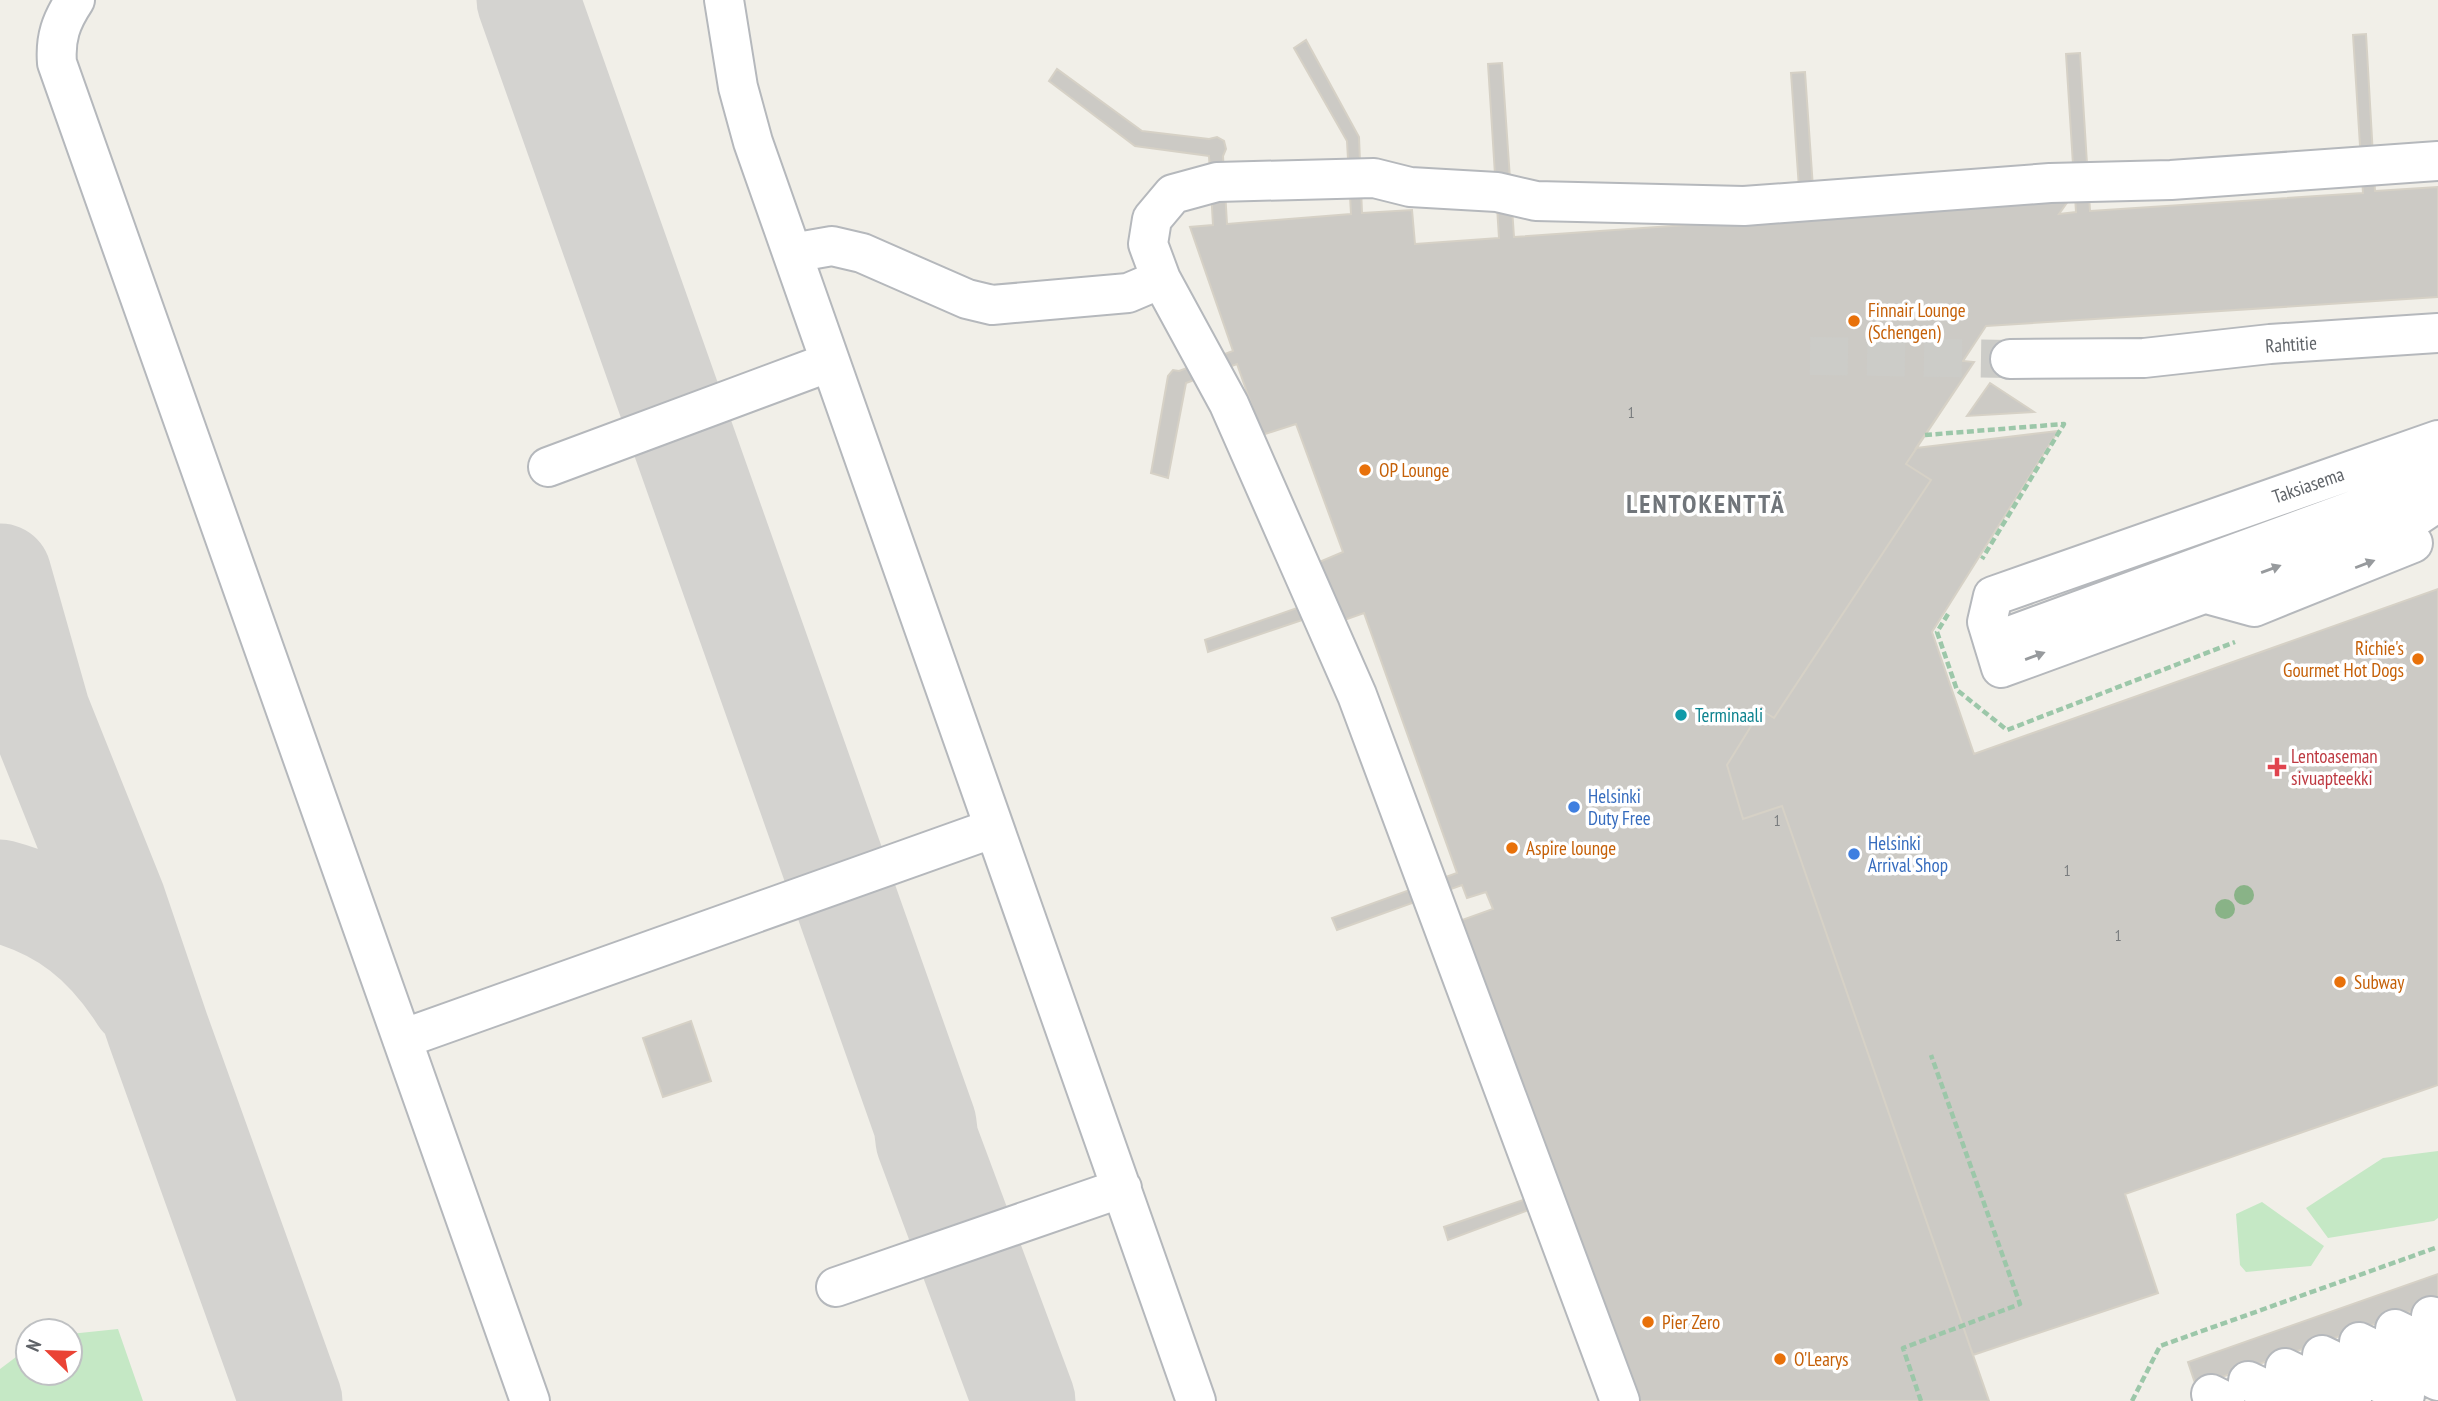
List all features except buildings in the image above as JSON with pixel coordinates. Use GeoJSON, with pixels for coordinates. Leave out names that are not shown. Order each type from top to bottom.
{"type":"FeatureCollection","features":[{"type":"Feature","properties":{"kind":"street"},"geometry":{"type":"LineString","coordinates":[[75,0],[57,33],[57,63],[530,1401]]}},
{"type":"Feature","properties":{"kind":"street"},"geometry":{"type":"LineString","coordinates":[[724,0],[738,87],[753,142],[1196,1401]]}},
{"type":"Feature","properties":{"kind":"street"},"geometry":{"type":"LineString","coordinates":[[1620,1401],[1357,695],[1229,404],[1161,279],[1148,244],[1152,219],[1173,194],[1217,182],[1374,178],[1409,187],[1497,192],[1536,201],[1744,206],[2049,183],[2171,180],[2438,161]]}},
{"type":"Feature","properties":{"kind":"street"},"geometry":{"type":"LineString","coordinates":[[792,253],[832,246],[862,253],[967,299],[992,305],[1128,293],[1161,279]]}},
{"type":"Feature","properties":{"kind":"street","name":"Rahtitie"},"geometry":{"type":"LineString","coordinates":[[2010,359],[2144,358],[2270,344],[2438,333]]}},
{"type":"Feature","properties":{"kind":"street"},"geometry":{"type":"LineString","coordinates":[[548,467],[830,362]]}},
{"type":"Feature","properties":{"kind":"street","name":"Taksiasema"},"geometry":{"type":"LineString","coordinates":[[2434,497],[2417,516],[2189,560],[1993,596],[1990,632],[2001,668],[2189,560],[2438,440]]}},
{"type":"Feature","properties":{"kind":"street","name":"Taksiasema"},"geometry":{"type":"LineString","coordinates":[[2189,560],[2438,454]]}},
{"type":"Feature","properties":{"kind":"street"},"geometry":{"type":"LineString","coordinates":[[402,1039],[994,828]]}},
{"type":"Feature","properties":{"kind":"street"},"geometry":{"type":"LineString","coordinates":[[836,1287],[1122,1188]]}},
{"type":"Feature","properties":{"kind":"street"},"geometry":{"type":"LineString","coordinates":[[2395,1329],[2436,1329]]}},
{"type":"Feature","properties":{"kind":"street"},"geometry":{"type":"LineString","coordinates":[[2359,1342],[2417,1391]]}},
{"type":"Feature","properties":{"kind":"street"},"geometry":{"type":"LineString","coordinates":[[2322,1354],[2417,1391]]}},
{"type":"Feature","properties":{"kind":"street"},"geometry":{"type":"LineString","coordinates":[[2228,1392],[2287,1385],[2352,1401]]}},
{"type":"Feature","properties":{"kind":"path"},"geometry":{"type":"LineString","coordinates":[[1920,1401],[1903,1348],[2020,1304],[1931,1055]]}},
{"type":"Feature","properties":{"kind":"path"},"geometry":{"type":"LineString","coordinates":[[2132,1401],[2160,1346],[2438,1247]]}},
{"type":"Feature","properties":{"kind":"green space"},"geometry":{"type":"Polygon","coordinates":[[[2438,1151],[2438,1218],[2434,1221],[2328,1238],[2306,1208],[2383,1158],[2438,1151]]]}},
{"type":"Feature","properties":{"kind":"green space"},"geometry":{"type":"Polygon","coordinates":[[[2262,1202],[2324,1246],[2311,1266],[2246,1272],[2240,1265],[2236,1214],[2262,1202]]]}},
{"type":"Feature","properties":{"kind":"green space"},"geometry":{"type":"Polygon","coordinates":[[[118,1329],[143,1401],[0,1401],[0,1369],[14,1358],[14,1387],[84,1387],[84,1333],[118,1329]]]}},
{"type":"Feature","properties":{"kind":"taxiway"},"geometry":{"type":"LineString","coordinates":[[528,0],[925,1124],[927,1140],[1024,1401]]}},
{"type":"Feature","properties":{"kind":"taxiway"},"geometry":{"type":"LineString","coordinates":[[0,575],[39,713],[115,903],[291,1401]]}},
{"type":"Feature","properties":{"kind":"taxiway"},"geometry":{"type":"LineString","coordinates":[[0,891],[44,907],[81,930],[113,960],[141,997]]}},
{"type":"Feature","properties":{"kind":"tunnel"},"geometry":{"type":"LineString","coordinates":[[1810,356],[2010,359]]}},
{"type":"Feature","properties":{"kind":"place","name":"Finnair Lounge (Schengen)"},"geometry":{"type":"Point","coordinates":[1854,321]}},
{"type":"Feature","properties":{"kind":"place","name":"OP Lounge"},"geometry":{"type":"Point","coordinates":[1365,470]}},
{"type":"Feature","properties":{"kind":"place","name":"Richie's Gourmet Hot Dogs"},"geometry":{"type":"Point","coordinates":[2418,659]}},
{"type":"Feature","properties":{"kind":"place","name":"Terminaali"},"geometry":{"type":"Point","coordinates":[1681,715]}},
{"type":"Feature","properties":{"kind":"place","name":"Lentoaseman sivuapteekki"},"geometry":{"type":"Point","coordinates":[2277,767]}},
{"type":"Feature","properties":{"kind":"place","name":"Helsinki Duty Free"},"geometry":{"type":"Point","coordinates":[1574,807]}},
{"type":"Feature","properties":{"kind":"place","name":"Aspire lounge"},"geometry":{"type":"Point","coordinates":[1512,848]}},
{"type":"Feature","properties":{"kind":"place","name":"Helsinki Arrival Shop"},"geometry":{"type":"Point","coordinates":[1854,854]}},
{"type":"Feature","properties":{"kind":"place","name":"Subway"},"geometry":{"type":"Point","coordinates":[2340,982]}},
{"type":"Feature","properties":{"kind":"place","name":"Pier Zero"},"geometry":{"type":"Point","coordinates":[1648,1322]}},
{"type":"Feature","properties":{"kind":"place","name":"O'Learys"},"geometry":{"type":"Point","coordinates":[1780,1359]}},
{"type":"Feature","properties":{"kind":"district","name":"LENTOKENTTÄ"},"geometry":{"type":"Point","coordinates":[1706,503]}}]}
